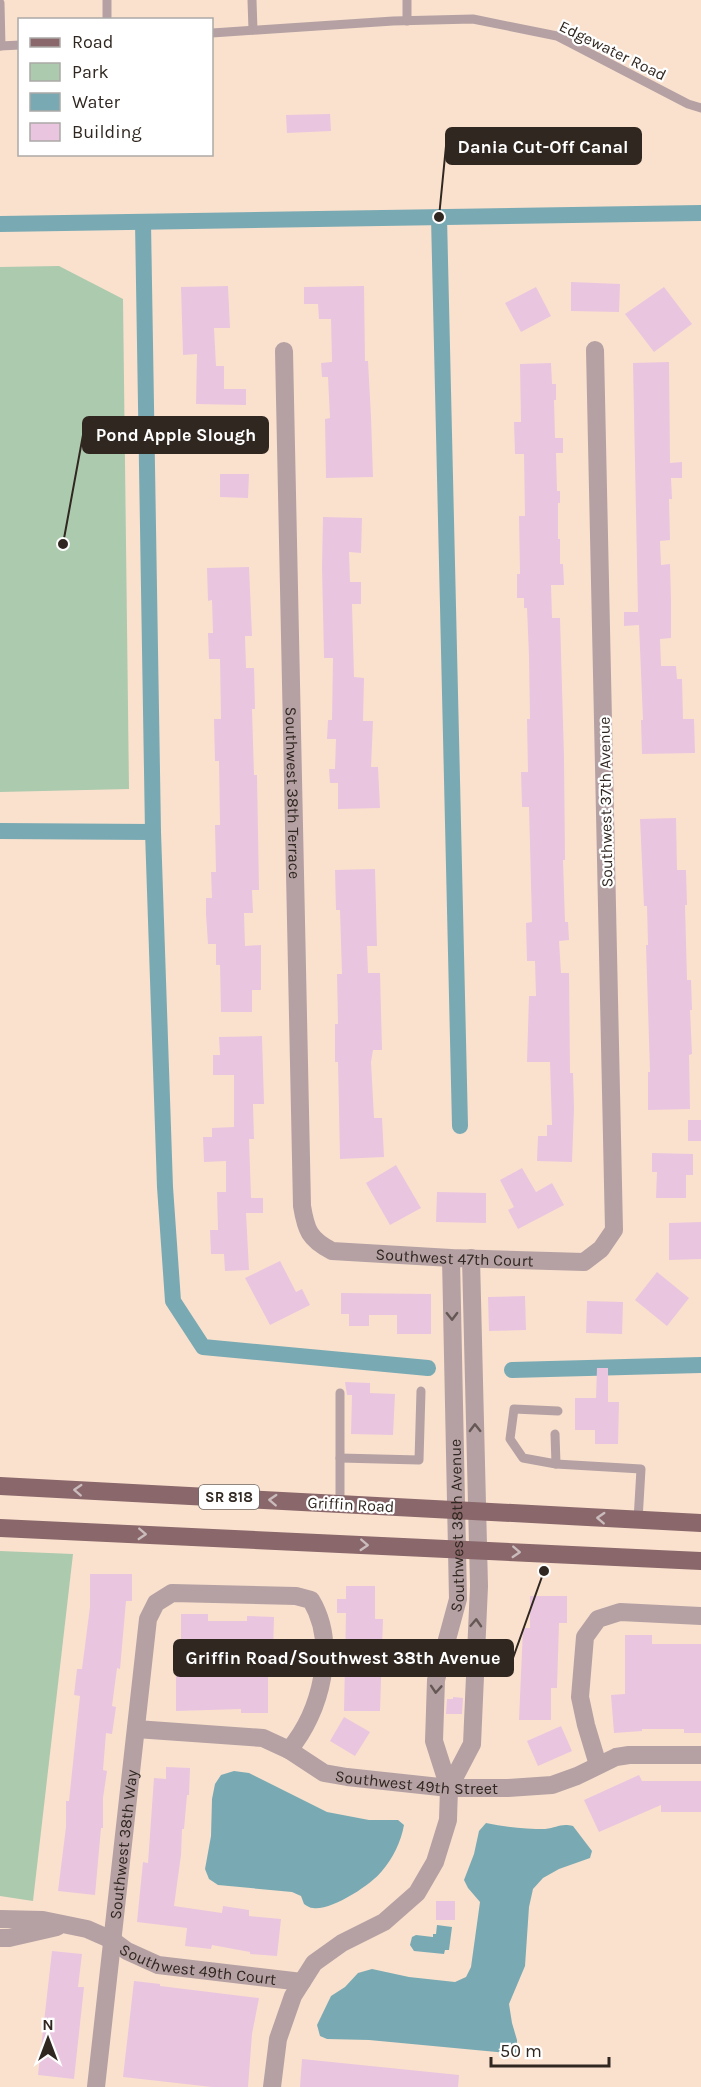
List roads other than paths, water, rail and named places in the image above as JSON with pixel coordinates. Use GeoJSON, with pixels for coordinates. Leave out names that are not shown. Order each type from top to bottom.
{"type":"FeatureCollection","features":[{"type":"Feature","properties":{"kind":"main road","name":"Griffin Road"},"geometry":{"type":"LineString","coordinates":[[0,1486],[701,1523]]}},
{"type":"Feature","properties":{"kind":"main road"},"geometry":{"type":"LineString","coordinates":[[0,1528],[701,1561]]}},
{"type":"Feature","properties":{"kind":"street","name":"Southwest 37th Avenue"},"geometry":{"type":"LineString","coordinates":[[595,350],[614,1230],[601,1249]]}},
{"type":"Feature","properties":{"kind":"street","name":"Southwest 38th Terrace"},"geometry":{"type":"LineString","coordinates":[[284,351],[302,1206],[306,1228],[311,1235]]}},
{"type":"Feature","properties":{"kind":"street","name":"Southwest 47th Court"},"geometry":{"type":"LineString","coordinates":[[311,1235],[318,1244],[332,1251],[451,1258],[584,1262],[601,1249]]}},
{"type":"Feature","properties":{"kind":"street","name":"Southwest 38th Avenue"},"geometry":{"type":"LineString","coordinates":[[272,2087],[278,2038],[293,1996],[314,1963],[342,1943],[384,1922],[417,1893],[435,1862],[448,1820],[449,1788],[434,1740],[436,1680],[458,1599],[451,1258]]}},
{"type":"Feature","properties":{"kind":"street","name":"Southwest 38th Avenue"},"geometry":{"type":"LineString","coordinates":[[449,1788],[472,1744],[479,1586],[471,1258]]}},
{"type":"Feature","properties":{"kind":"street","name":"Southwest 38th Way"},"geometry":{"type":"LineString","coordinates":[[96,2087],[148,1619],[156,1603],[172,1593],[296,1596],[311,1600],[319,1613],[324,1630],[322,1680],[315,1705],[303,1733],[290,1750]]}},
{"type":"Feature","properties":{"kind":"street"},"geometry":{"type":"LineString","coordinates":[[598,1765],[580,1697],[585,1637],[597,1619],[620,1612],[701,1616]]}},
{"type":"Feature","properties":{"kind":"street","name":"Southwest 49th Street"},"geometry":{"type":"LineString","coordinates":[[136,1729],[263,1738],[290,1750],[324,1773],[347,1778],[449,1788],[552,1785],[616,1757],[701,1755]]}},
{"type":"Feature","properties":{"kind":"street","name":"Southwest 49th Court"},"geometry":{"type":"LineString","coordinates":[[0,1919],[43,1920],[87,1929],[158,1965],[302,1982]]}},
{"type":"Feature","properties":{"kind":"street","name":"Southwest 49th Court"},"geometry":{"type":"LineString","coordinates":[[0,1938],[65,1925]]}},
{"type":"Feature","properties":{"kind":"lane"},"geometry":{"type":"LineString","coordinates":[[107,0],[107,18]]}},
{"type":"Feature","properties":{"kind":"lane"},"geometry":{"type":"LineString","coordinates":[[252,0],[253,30]]}},
{"type":"Feature","properties":{"kind":"lane"},"geometry":{"type":"LineString","coordinates":[[406,0],[407,21]]}},
{"type":"Feature","properties":{"kind":"lane"},"geometry":{"type":"LineString","coordinates":[[0,3],[1,46],[18,45]]}},
{"type":"Feature","properties":{"kind":"lane","name":"Edgewater Road"},"geometry":{"type":"LineString","coordinates":[[213,33],[473,19],[557,36],[688,104],[701,108]]}},
{"type":"Feature","properties":{"kind":"lane"},"geometry":{"type":"LineString","coordinates":[[340,1458],[419,1460],[421,1391]]}},
{"type":"Feature","properties":{"kind":"lane"},"geometry":{"type":"LineString","coordinates":[[340,1393],[340,1503]]}},
{"type":"Feature","properties":{"kind":"lane"},"geometry":{"type":"LineString","coordinates":[[558,1411],[514,1409],[510,1439],[523,1458],[556,1464],[641,1469],[639,1520]]}},
{"type":"Feature","properties":{"kind":"lane"},"geometry":{"type":"LineString","coordinates":[[555,1434],[556,1464]]}},
{"type":"Feature","properties":{"kind":"water"},"geometry":{"type":"Polygon","coordinates":[[[234,1771],[249,1773],[327,1812],[369,1820],[398,1820],[404,1825],[396,1850],[377,1877],[350,1896],[321,1908],[307,1906],[301,1896],[292,1892],[218,1885],[209,1879],[205,1869],[211,1836],[212,1799],[215,1784],[221,1775],[234,1771]]]}},
{"type":"Feature","properties":{"kind":"water"},"geometry":{"type":"Polygon","coordinates":[[[486,1823],[538,1829],[573,1826],[592,1851],[590,1858],[559,1869],[543,1878],[533,1889],[529,1907],[525,1966],[509,2004],[517,2040],[517,2054],[369,2040],[327,2039],[320,2036],[317,2025],[331,1996],[345,1987],[358,1973],[372,1969],[409,1977],[455,1982],[466,1977],[471,1967],[480,1902],[464,1880],[474,1854],[479,1831],[486,1823]]]}},
{"type":"Feature","properties":{"kind":"water"},"geometry":{"type":"Polygon","coordinates":[[[437,1925],[452,1927],[449,1950],[445,1950],[444,1954],[414,1951],[410,1945],[412,1937],[416,1935],[433,1937],[433,1934],[436,1934],[437,1925]]]}},
{"type":"Feature","properties":{"kind":"waterway"},"geometry":{"type":"LineString","coordinates":[[0,224],[701,213]]}},
{"type":"Feature","properties":{"kind":"waterway"},"geometry":{"type":"LineString","coordinates":[[439,217],[460,1126]]}},
{"type":"Feature","properties":{"kind":"waterway"},"geometry":{"type":"LineString","coordinates":[[143,222],[153,832],[165,1187],[173,1301],[203,1347],[428,1368]]}},
{"type":"Feature","properties":{"kind":"waterway"},"geometry":{"type":"LineString","coordinates":[[0,831],[153,832]]}},
{"type":"Feature","properties":{"kind":"waterway"},"geometry":{"type":"LineString","coordinates":[[512,1370],[701,1365]]}},
{"type":"Feature","properties":{"kind":"place","name":"Dania Cut-Off Canal"},"geometry":{"type":"Point","coordinates":[439,217]}},
{"type":"Feature","properties":{"kind":"place","name":"Pond Apple Slough"},"geometry":{"type":"Point","coordinates":[63,544]}},
{"type":"Feature","properties":{"kind":"place","name":"Griffin Road/Southwest 38th Avenue"},"geometry":{"type":"Point","coordinates":[544,1571]}}]}
